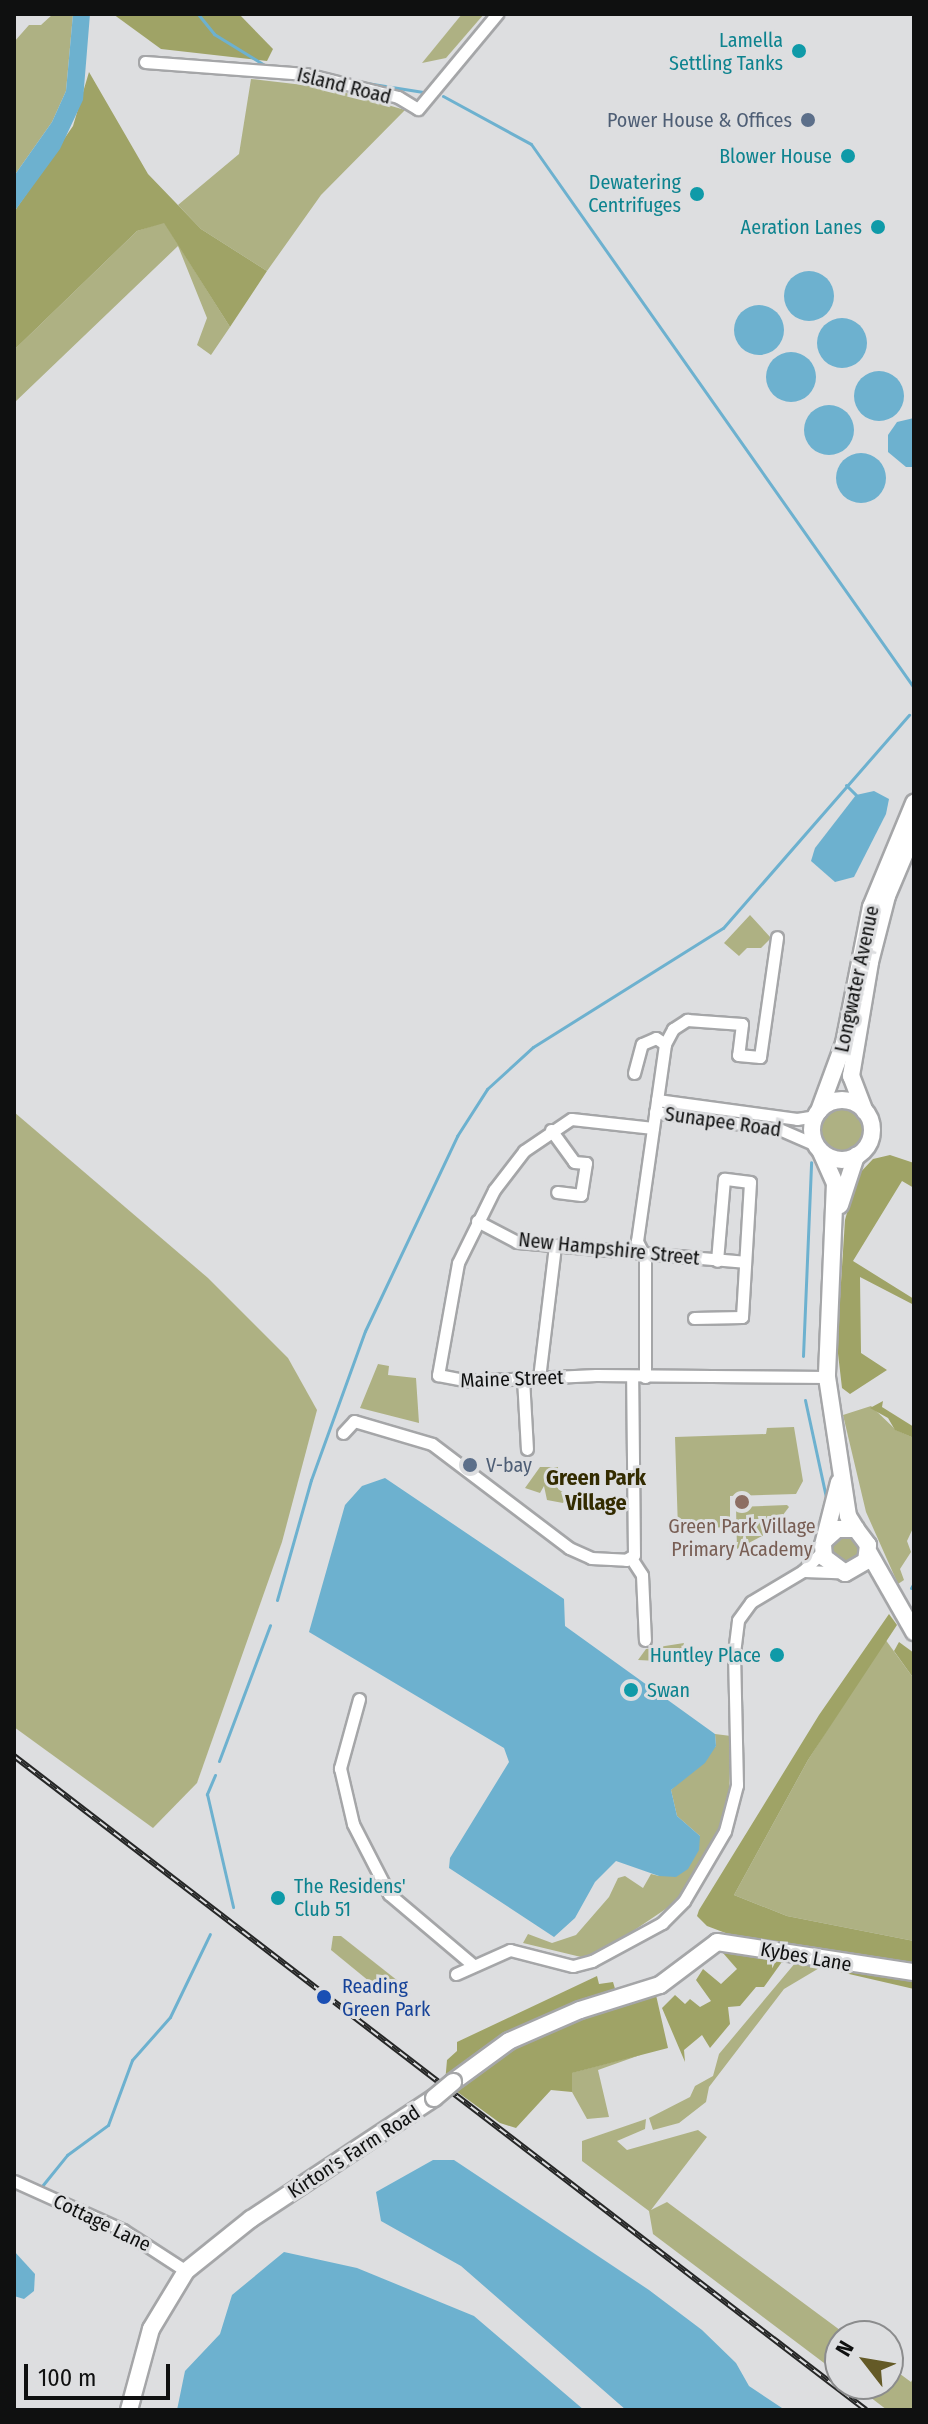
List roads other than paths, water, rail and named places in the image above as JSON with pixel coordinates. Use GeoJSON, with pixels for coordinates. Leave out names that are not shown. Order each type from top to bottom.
{"type":"FeatureCollection","features":[{"type":"Feature","properties":{"kind":"street","name":"Island Road"},"geometry":{"type":"LineString","coordinates":[[145,62],[306,74],[398,97],[418,109],[497,14]]}},
{"type":"Feature","properties":{"kind":"street","name":"Longwater Avenue"},"geometry":{"type":"LineString","coordinates":[[817,1114],[844,1043],[871,907],[914,803]]}},
{"type":"Feature","properties":{"kind":"street","name":"Longwater Avenue"},"geometry":{"type":"LineString","coordinates":[[865,1112],[851,1076],[870,962],[887,896],[914,832]]}},
{"type":"Feature","properties":{"kind":"street"},"geometry":{"type":"LineString","coordinates":[[645,1640],[642,1575],[631,1558],[645,1257],[637,1241],[665,1044],[673,1029],[687,1020],[742,1024],[738,1055],[760,1057],[777,937]]}},
{"type":"Feature","properties":{"kind":"street"},"geometry":{"type":"LineString","coordinates":[[634,1073],[642,1044],[656,1038],[665,1044]]}},
{"type":"Feature","properties":{"kind":"street"},"geometry":{"type":"LineString","coordinates":[[836,1218],[856,1156],[870,1138],[865,1112],[845,1100],[817,1114],[818,1149],[835,1183],[836,1218],[827,1377],[841,1477],[856,1529],[866,1540],[887,1591],[914,1632]]}},
{"type":"Feature","properties":{"kind":"street","name":"Sunapee Road"},"geometry":{"type":"LineString","coordinates":[[656,1106],[797,1119],[817,1114]]}},
{"type":"Feature","properties":{"kind":"street","name":"Sunapee Road"},"geometry":{"type":"LineString","coordinates":[[656,1106],[788,1131],[818,1149]]}},
{"type":"Feature","properties":{"kind":"street","name":"Maine Street"},"geometry":{"type":"LineString","coordinates":[[653,1128],[571,1119],[551,1130],[508,1169],[477,1221],[449,1298],[438,1375],[451,1381],[638,1376],[827,1377]]}},
{"type":"Feature","properties":{"kind":"street"},"geometry":{"type":"LineString","coordinates":[[551,1130],[574,1162],[586,1163],[581,1195],[557,1192]]}},
{"type":"Feature","properties":{"kind":"street"},"geometry":{"type":"LineString","coordinates":[[818,1149],[841,1160],[856,1156]]}},
{"type":"Feature","properties":{"kind":"street"},"geometry":{"type":"LineString","coordinates":[[694,1318],[742,1317],[750,1182],[724,1179],[717,1261]]}},
{"type":"Feature","properties":{"kind":"street","name":"New Hampshire Street"},"geometry":{"type":"LineString","coordinates":[[477,1221],[517,1242],[645,1257],[744,1262]]}},
{"type":"Feature","properties":{"kind":"street"},"geometry":{"type":"LineString","coordinates":[[539,1378],[555,1245]]}},
{"type":"Feature","properties":{"kind":"street"},"geometry":{"type":"LineString","coordinates":[[523,1378],[527,1449]]}},
{"type":"Feature","properties":{"kind":"street"},"geometry":{"type":"LineString","coordinates":[[343,1433],[354,1421],[432,1444],[569,1548],[597,1559],[631,1558]]}},
{"type":"Feature","properties":{"kind":"street"},"geometry":{"type":"LineString","coordinates":[[841,1477],[824,1545],[827,1564],[887,1591]]}},
{"type":"Feature","properties":{"kind":"street"},"geometry":{"type":"LineString","coordinates":[[456,1974],[510,1950],[573,1966],[592,1961],[662,1923],[684,1901],[725,1831],[737,1785],[734,1653],[738,1620],[751,1602],[803,1571],[837,1529],[856,1529]]}},
{"type":"Feature","properties":{"kind":"street"},"geometry":{"type":"LineString","coordinates":[[803,1571],[845,1572],[869,1553]]}},
{"type":"Feature","properties":{"kind":"street"},"geometry":{"type":"LineString","coordinates":[[359,1699],[340,1768],[353,1824],[389,1894],[473,1965]]}},
{"type":"Feature","properties":{"kind":"street","name":"Kybes Lane"},"geometry":{"type":"LineString","coordinates":[[701,1950],[727,1940],[792,1956],[914,1972]]}},
{"type":"Feature","properties":{"kind":"street","name":"Kirton's Farm Road"},"geometry":{"type":"LineString","coordinates":[[129,2410],[151,2329],[186,2271],[251,2219],[434,2098],[509,2041],[580,2010],[660,1985],[701,1950]]}},
{"type":"Feature","properties":{"kind":"street","name":"Cottage Lane"},"geometry":{"type":"LineString","coordinates":[[14,2181],[123,2230],[186,2271]]}},
{"type":"Feature","properties":{"kind":"water"},"geometry":{"type":"Polygon","coordinates":[[[73,14],[90,14],[83,100],[60,149],[14,212],[14,176],[52,122],[66,91],[73,14]]]}},
{"type":"Feature","properties":{"kind":"water"},"geometry":{"type":"Polygon","coordinates":[[[809,271],[827,278],[834,296],[827,314],[809,321],[791,314],[784,296],[791,278],[809,271]]]}},
{"type":"Feature","properties":{"kind":"water"},"geometry":{"type":"Polygon","coordinates":[[[759,305],[776,313],[784,330],[776,347],[759,355],[742,347],[734,330],[742,313],[759,305]]]}},
{"type":"Feature","properties":{"kind":"water"},"geometry":{"type":"Polygon","coordinates":[[[842,318],[860,325],[867,343],[860,361],[842,368],[824,361],[817,343],[824,325],[842,318]]]}},
{"type":"Feature","properties":{"kind":"water"},"geometry":{"type":"Polygon","coordinates":[[[791,352],[809,359],[816,377],[809,395],[791,402],[773,395],[766,377],[773,359],[791,352]]]}},
{"type":"Feature","properties":{"kind":"water"},"geometry":{"type":"Polygon","coordinates":[[[879,371],[896,379],[904,396],[896,413],[879,421],[862,413],[854,396],[862,379],[879,371]]]}},
{"type":"Feature","properties":{"kind":"water"},"geometry":{"type":"Polygon","coordinates":[[[829,405],[847,412],[854,430],[847,448],[829,455],[811,448],[804,430],[811,412],[829,405]]]}},
{"type":"Feature","properties":{"kind":"water"},"geometry":{"type":"Polygon","coordinates":[[[914,418],[914,467],[906,467],[888,452],[888,435],[897,422],[914,418]]]}},
{"type":"Feature","properties":{"kind":"water"},"geometry":{"type":"Polygon","coordinates":[[[861,453],[879,460],[886,478],[879,496],[861,503],[843,496],[836,478],[843,460],[861,453]]]}},
{"type":"Feature","properties":{"kind":"water"},"geometry":{"type":"Polygon","coordinates":[[[874,791],[889,799],[886,814],[854,877],[835,882],[811,861],[815,848],[856,795],[874,791]]]}},
{"type":"Feature","properties":{"kind":"water"},"geometry":{"type":"Polygon","coordinates":[[[385,1478],[564,1599],[565,1626],[715,1734],[716,1746],[705,1763],[671,1790],[677,1816],[700,1836],[699,1850],[688,1869],[676,1877],[659,1876],[616,1861],[595,1882],[575,1918],[554,1937],[449,1868],[450,1858],[509,1762],[504,1748],[309,1632],[345,1505],[362,1486],[385,1478]]]}},
{"type":"Feature","properties":{"kind":"water"},"geometry":{"type":"Polygon","coordinates":[[[433,2160],[454,2160],[649,2290],[702,2330],[736,2363],[749,2386],[785,2410],[626,2410],[461,2266],[381,2221],[376,2192],[433,2160]]]}},
{"type":"Feature","properties":{"kind":"water"},"geometry":{"type":"Polygon","coordinates":[[[14,2251],[35,2274],[34,2291],[24,2299],[14,2296],[14,2251]]]}},
{"type":"Feature","properties":{"kind":"water"},"geometry":{"type":"Polygon","coordinates":[[[284,2252],[357,2268],[474,2316],[584,2410],[177,2410],[185,2371],[220,2334],[232,2295],[284,2252]]]}},
{"type":"Feature","properties":{"kind":"waterway"},"geometry":{"type":"LineString","coordinates":[[198,14],[214,34],[266,66]]}},
{"type":"Feature","properties":{"kind":"waterway"},"geometry":{"type":"LineString","coordinates":[[360,82],[423,92]]}},
{"type":"Feature","properties":{"kind":"waterway"},"geometry":{"type":"LineString","coordinates":[[443,96],[531,144],[914,688]]}},
{"type":"Feature","properties":{"kind":"waterway"},"geometry":{"type":"LineString","coordinates":[[277,1600],[311,1480],[365,1331],[457,1136],[487,1089],[533,1047],[723,928],[909,715]]}},
{"type":"Feature","properties":{"kind":"waterway"},"geometry":{"type":"LineString","coordinates":[[846,785],[856,795]]}},
{"type":"Feature","properties":{"kind":"waterway"},"geometry":{"type":"LineString","coordinates":[[803,1356],[811,1162]]}},
{"type":"Feature","properties":{"kind":"waterway"},"geometry":{"type":"LineString","coordinates":[[805,1400],[827,1502]]}},
{"type":"Feature","properties":{"kind":"waterway"},"geometry":{"type":"LineString","coordinates":[[911,1588],[914,1583]]}},
{"type":"Feature","properties":{"kind":"waterway"},"geometry":{"type":"LineString","coordinates":[[219,1761],[270,1625]]}},
{"type":"Feature","properties":{"kind":"waterway"},"geometry":{"type":"LineString","coordinates":[[215,1775],[207,1794],[233,1907]]}},
{"type":"Feature","properties":{"kind":"waterway"},"geometry":{"type":"LineString","coordinates":[[42,2186],[67,2155],[108,2125],[132,2060],[170,2017],[210,1934]]}},
{"type":"Feature","properties":{"kind":"railway"},"geometry":{"type":"LineString","coordinates":[[14,1756],[866,2410]]}},
{"type":"Feature","properties":{"kind":"place","name":"Lamella Settling Tanks"},"geometry":{"type":"Point","coordinates":[799,51]}},
{"type":"Feature","properties":{"kind":"place","name":"Power House & Offices"},"geometry":{"type":"Point","coordinates":[808,120]}},
{"type":"Feature","properties":{"kind":"place","name":"Blower House"},"geometry":{"type":"Point","coordinates":[848,156]}},
{"type":"Feature","properties":{"kind":"place","name":"Dewatering Centrifuges"},"geometry":{"type":"Point","coordinates":[697,194]}},
{"type":"Feature","properties":{"kind":"place","name":"Aeration Lanes"},"geometry":{"type":"Point","coordinates":[878,227]}},
{"type":"Feature","properties":{"kind":"place","name":"V-bay"},"geometry":{"type":"Point","coordinates":[470,1465]}},
{"type":"Feature","properties":{"kind":"place","name":"Green Park Village Primary Academy"},"geometry":{"type":"Point","coordinates":[742,1502]}},
{"type":"Feature","properties":{"kind":"place","name":"Huntley Place"},"geometry":{"type":"Point","coordinates":[777,1655]}},
{"type":"Feature","properties":{"kind":"place","name":"Swan"},"geometry":{"type":"Point","coordinates":[631,1690]}},
{"type":"Feature","properties":{"kind":"place","name":"The Residens' Club 51"},"geometry":{"type":"Point","coordinates":[278,1898]}},
{"type":"Feature","properties":{"kind":"place","name":"Reading Green Park"},"geometry":{"type":"Point","coordinates":[324,1997]}},
{"type":"Feature","properties":{"kind":"district","name":"Green Park Village"},"geometry":{"type":"Point","coordinates":[596,1490]}}]}
